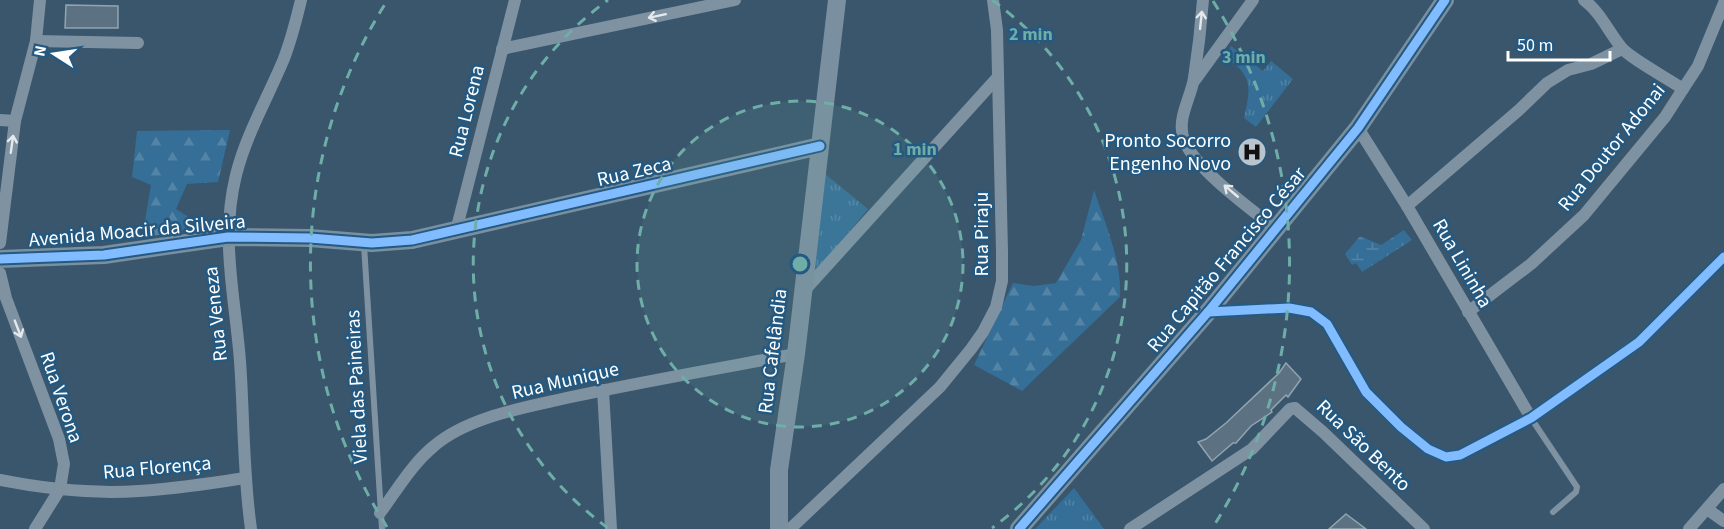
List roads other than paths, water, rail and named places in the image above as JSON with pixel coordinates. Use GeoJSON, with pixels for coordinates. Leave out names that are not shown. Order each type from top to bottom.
{"type":"FeatureCollection","features":[{"type":"Feature","properties":{"kind":"street"},"geometry":{"type":"LineString","coordinates":[[0,243],[15,121],[36,42],[40,0]]}},
{"type":"Feature","properties":{"kind":"street","name":"Rua Veneza"},"geometry":{"type":"LineString","coordinates":[[251,529],[240,359],[228,237],[228,211],[243,149],[282,62],[294,31],[301,0]]}},
{"type":"Feature","properties":{"kind":"street","name":"Rua Lorena"},"geometry":{"type":"LineString","coordinates":[[456,231],[515,0]]}},
{"type":"Feature","properties":{"kind":"street"},"geometry":{"type":"LineString","coordinates":[[502,49],[691,5],[735,0]]}},
{"type":"Feature","properties":{"kind":"street","name":"Rua Cafelândia"},"geometry":{"type":"LineString","coordinates":[[779,529],[779,470],[803,292],[837,0]]}},
{"type":"Feature","properties":{"kind":"street","name":"Rua Piraju"},"geometry":{"type":"LineString","coordinates":[[790,529],[940,387],[984,332],[996,307],[1002,281],[1002,252],[996,30],[993,0]]}},
{"type":"Feature","properties":{"kind":"street"},"geometry":{"type":"LineString","coordinates":[[1203,0],[1194,81],[1182,123],[1183,138],[1201,166],[1276,229]]}},
{"type":"Feature","properties":{"kind":"street"},"geometry":{"type":"LineString","coordinates":[[1194,81],[1253,0]]}},
{"type":"Feature","properties":{"kind":"street","name":"Rua Capitão Francisco César"},"geometry":{"type":"LineString","coordinates":[[1019,529],[1208,312],[1358,128],[1445,0]]}},
{"type":"Feature","properties":{"kind":"street"},"geometry":{"type":"LineString","coordinates":[[1591,2],[1622,49],[1683,89]]}},
{"type":"Feature","properties":{"kind":"street","name":"Rua Doutor Adonai"},"geometry":{"type":"LineString","coordinates":[[1468,312],[1531,264],[1584,215],[1665,117],[1698,66],[1724,3]]}},
{"type":"Feature","properties":{"kind":"street"},"geometry":{"type":"LineString","coordinates":[[36,42],[138,43]]}},
{"type":"Feature","properties":{"kind":"street"},"geometry":{"type":"LineString","coordinates":[[1407,206],[1519,110],[1547,83],[1568,70],[1591,64],[1622,49]]}},
{"type":"Feature","properties":{"kind":"street"},"geometry":{"type":"LineString","coordinates":[[803,292],[997,78]]}},
{"type":"Feature","properties":{"kind":"street"},"geometry":{"type":"LineString","coordinates":[[0,120],[15,121]]}},
{"type":"Feature","properties":{"kind":"street","name":"Rua Lininha"},"geometry":{"type":"LineString","coordinates":[[1358,128],[1407,206],[1531,418]]}},
{"type":"Feature","properties":{"kind":"street","name":"Rua Zeca"},"geometry":{"type":"LineString","coordinates":[[456,231],[820,146]]}},
{"type":"Feature","properties":{"kind":"street","name":"Avenida Moacir da Silveira"},"geometry":{"type":"LineString","coordinates":[[0,259],[104,255],[228,237],[310,237],[364,242],[401,242],[456,231]]}},
{"type":"Feature","properties":{"kind":"street"},"geometry":{"type":"LineString","coordinates":[[1208,312],[1289,308],[1311,312],[1327,324],[1366,392],[1401,427],[1428,449],[1446,457],[1460,455],[1531,418],[1639,342],[1724,257]]}},
{"type":"Feature","properties":{"kind":"street","name":"Rua Verona"},"geometry":{"type":"LineString","coordinates":[[0,273],[6,298],[59,439],[64,464],[60,489],[35,529]]}},
{"type":"Feature","properties":{"kind":"street","name":"Rua Munique"},"geometry":{"type":"LineString","coordinates":[[380,513],[434,445],[481,421],[603,390],[795,354]]}},
{"type":"Feature","properties":{"kind":"street"},"geometry":{"type":"LineString","coordinates":[[603,390],[611,529]]}},
{"type":"Feature","properties":{"kind":"street","name":"Rua São Bento"},"geometry":{"type":"LineString","coordinates":[[1130,529],[1252,449],[1290,409],[1295,408],[1424,529]]}},
{"type":"Feature","properties":{"kind":"street","name":"Rua Florença"},"geometry":{"type":"LineString","coordinates":[[0,480],[60,489],[111,492],[140,491],[246,478]]}},
{"type":"Feature","properties":{"kind":"street"},"geometry":{"type":"LineString","coordinates":[[1689,529],[1724,489]]}},
{"type":"Feature","properties":{"kind":"street"},"geometry":{"type":"LineString","coordinates":[[1707,509],[1724,521]]}},
{"type":"Feature","properties":{"kind":"lane","name":"Viela das Paineiras"},"geometry":{"type":"LineString","coordinates":[[364,242],[382,529]]}},
{"type":"Feature","properties":{"kind":"lane"},"geometry":{"type":"LineString","coordinates":[[1531,418],[1577,488],[1576,492],[1553,512]]}},
{"type":"Feature","properties":{"kind":"place","name":"Pronto Socorro Engenho Novo"},"geometry":{"type":"Point","coordinates":[1252,152]}}]}
